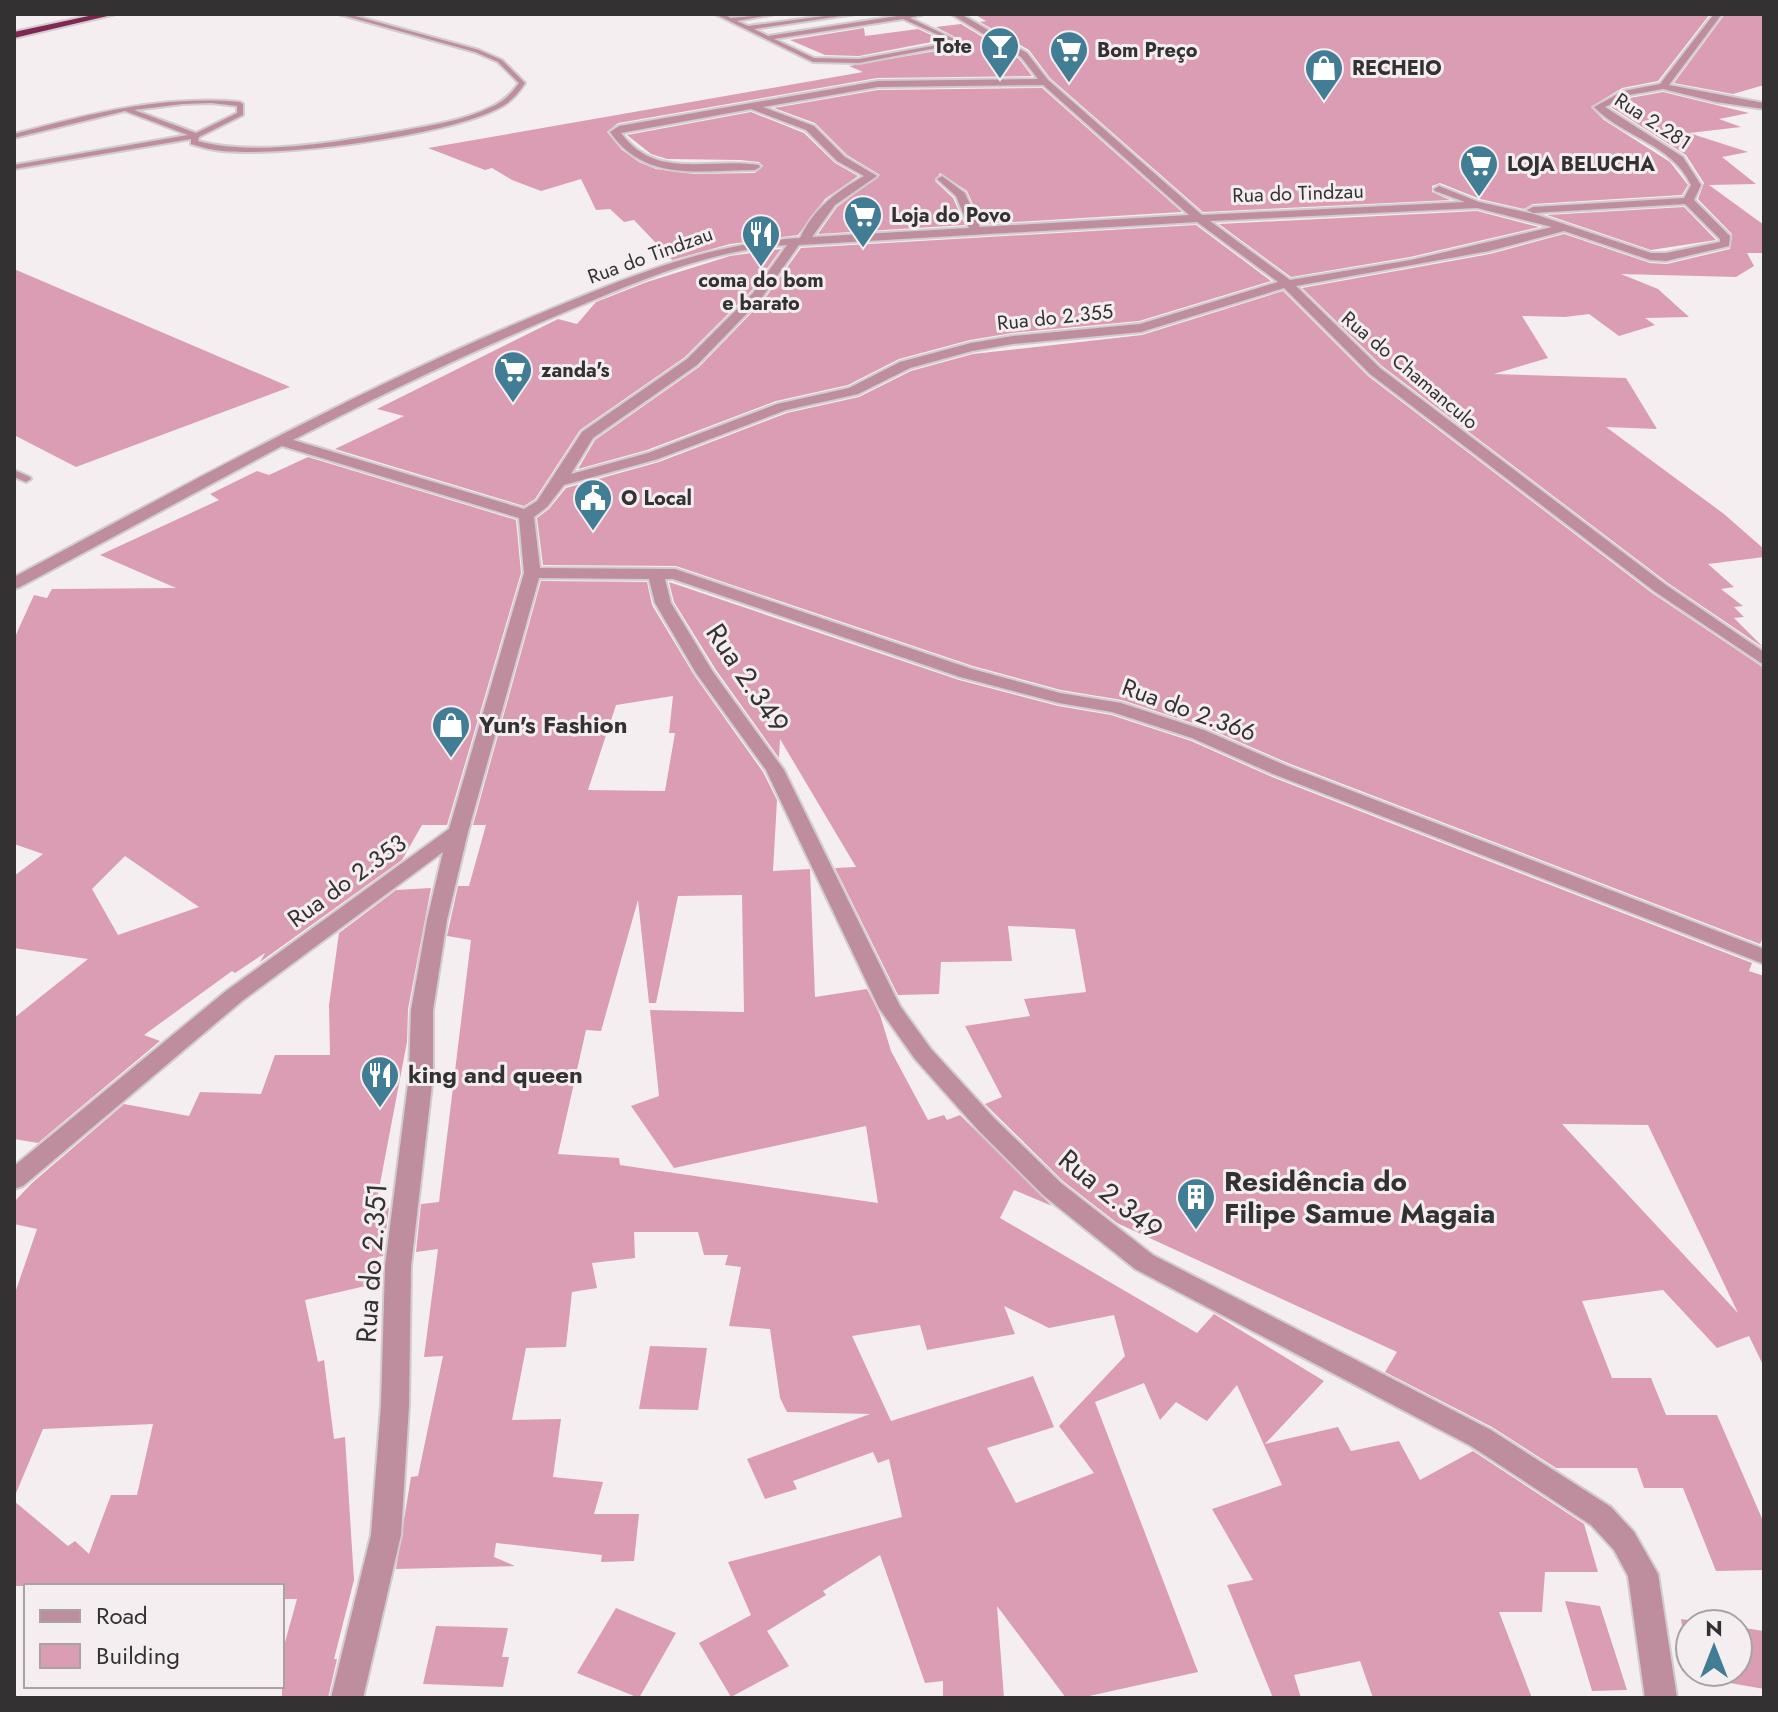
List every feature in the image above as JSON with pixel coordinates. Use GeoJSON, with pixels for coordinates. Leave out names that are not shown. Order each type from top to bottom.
{"type":"FeatureCollection","features":[{"type":"Feature","properties":{"kind":"highway"},"geometry":{"type":"LineString","coordinates":[[14,33],[88,14]]}},
{"type":"Feature","properties":{"kind":"highway"},"geometry":{"type":"LineString","coordinates":[[14,33],[111,14]]}},
{"type":"Feature","properties":{"kind":"street","name":"Rua do Chamanculo"},"geometry":{"type":"LineString","coordinates":[[955,14],[1024,55],[1048,85],[1199,218],[1286,283],[1366,363],[1422,408],[1660,588],[1764,660]]}},
{"type":"Feature","properties":{"kind":"street","name":"Rua 2.281"},"geometry":{"type":"LineString","coordinates":[[1688,201],[1696,185],[1691,169],[1673,152],[1640,135],[1599,107],[1626,93],[1663,86],[1718,14]]}},
{"type":"Feature","properties":{"kind":"street"},"geometry":{"type":"LineString","coordinates":[[755,167],[659,166],[643,162],[623,145],[615,132],[878,84],[1048,85]]}},
{"type":"Feature","properties":{"kind":"street"},"geometry":{"type":"LineString","coordinates":[[1663,86],[1716,99],[1764,106]]}},
{"type":"Feature","properties":{"kind":"street"},"geometry":{"type":"LineString","coordinates":[[526,515],[542,504],[587,435],[692,362],[757,296],[800,242],[814,218],[827,205],[872,176],[841,159],[810,128],[755,107]]}},
{"type":"Feature","properties":{"kind":"street"},"geometry":{"type":"LineString","coordinates":[[942,179],[961,195],[977,233]]}},
{"type":"Feature","properties":{"kind":"street"},"geometry":{"type":"LineString","coordinates":[[1439,189],[1509,211]]}},
{"type":"Feature","properties":{"kind":"street"},"geometry":{"type":"LineString","coordinates":[[1566,227],[1650,256],[1666,257],[1725,244],[1726,238],[1688,201]]}},
{"type":"Feature","properties":{"kind":"street","name":"Rua do Tindzau"},"geometry":{"type":"LineString","coordinates":[[1509,211],[1688,201]]}},
{"type":"Feature","properties":{"kind":"street","name":"Rua do Tindzau"},"geometry":{"type":"LineString","coordinates":[[14,584],[280,441],[432,366],[538,319],[689,259],[749,245],[1467,205],[1509,211],[1566,227]]}},
{"type":"Feature","properties":{"kind":"street","name":"Rua do 2.355"},"geometry":{"type":"LineString","coordinates":[[559,481],[653,456],[782,407],[853,391],[905,365],[1013,340],[1141,328],[1286,283],[1411,264],[1489,248],[1566,227]]}},
{"type":"Feature","properties":{"kind":"street"},"geometry":{"type":"LineString","coordinates":[[280,441],[526,515]]}},
{"type":"Feature","properties":{"kind":"street"},"geometry":{"type":"LineString","coordinates":[[458,832],[532,573],[526,515]]}},
{"type":"Feature","properties":{"kind":"street","name":"Rua do 2.366"},"geometry":{"type":"LineString","coordinates":[[532,573],[675,574],[966,673],[1059,698],[1115,707],[1198,734],[1280,770],[1764,957]]}},
{"type":"Feature","properties":{"kind":"street","name":"Rua 2.349"},"geometry":{"type":"LineString","coordinates":[[656,573],[663,603],[705,673],[775,770],[890,1008],[923,1054],[987,1125],[1052,1189],[1144,1262],[1481,1438],[1601,1516],[1624,1541],[1643,1574],[1661,1698]]}},
{"type":"Feature","properties":{"kind":"street","name":"Rua do 2.353"},"geometry":{"type":"LineString","coordinates":[[14,1180],[234,996],[458,832]]}},
{"type":"Feature","properties":{"kind":"street","name":"Rua do 2.351"},"geometry":{"type":"LineString","coordinates":[[347,1698],[386,1535],[395,1405],[398,1266],[421,1076],[422,1010],[437,920],[458,832]]}},
{"type":"Feature","properties":{"kind":"lane"},"geometry":{"type":"LineString","coordinates":[[196,136],[194,142],[201,147],[246,151],[418,129],[482,114],[506,103],[522,83],[500,61],[477,51],[341,14]]}},
{"type":"Feature","properties":{"kind":"lane"},"geometry":{"type":"LineString","coordinates":[[718,14],[813,60],[859,61],[945,45],[951,39],[900,15]]}},
{"type":"Feature","properties":{"kind":"lane"},"geometry":{"type":"LineString","coordinates":[[729,20],[772,14]]}},
{"type":"Feature","properties":{"kind":"lane"},"geometry":{"type":"LineString","coordinates":[[747,28],[852,14]]}},
{"type":"Feature","properties":{"kind":"lane"},"geometry":{"type":"LineString","coordinates":[[768,38],[921,14]]}},
{"type":"Feature","properties":{"kind":"lane"},"geometry":{"type":"LineString","coordinates":[[14,136],[173,100],[240,104],[241,114],[196,136],[14,167]]}},
{"type":"Feature","properties":{"kind":"lane"},"geometry":{"type":"LineString","coordinates":[[126,109],[196,136]]}},
{"type":"Feature","properties":{"kind":"lane"},"geometry":{"type":"LineString","coordinates":[[14,473],[26,479]]}},
{"type":"Feature","properties":{"kind":"building"},"geometry":{"type":"Polygon","coordinates":[[[974,14],[1710,14],[1658,81],[1622,88],[1591,107],[1604,120],[1670,162],[1688,185],[1682,195],[1533,204],[1524,209],[1480,199],[1440,183],[1432,186],[1432,192],[1450,200],[1203,212],[1050,78],[1029,50],[980,22],[986,21],[974,14]]]}},
{"type":"Feature","properties":{"kind":"building"},"geometry":{"type":"Polygon","coordinates":[[[1725,14],[1764,14],[1764,85],[1733,94],[1674,83],[1725,14]]]}},
{"type":"Feature","properties":{"kind":"building"},"geometry":{"type":"Polygon","coordinates":[[[961,24],[1019,59],[1032,76],[877,78],[618,123],[607,132],[622,150],[639,162],[656,169],[694,174],[755,173],[763,166],[759,162],[740,160],[667,159],[651,154],[627,135],[751,112],[804,133],[835,163],[858,176],[825,199],[798,235],[730,244],[672,260],[634,220],[624,222],[610,209],[596,210],[581,179],[541,191],[492,168],[485,170],[428,148],[863,72],[849,66],[948,49],[957,38],[936,27],[961,24]]]}},
{"type":"Feature","properties":{"kind":"building"},"geometry":{"type":"Polygon","coordinates":[[[864,28],[865,36],[918,29],[942,40],[859,56],[825,55],[790,40],[864,28]]]}},
{"type":"Feature","properties":{"kind":"building"},"geometry":{"type":"Polygon","coordinates":[[[1042,88],[1182,212],[982,224],[967,191],[940,173],[935,181],[953,198],[965,225],[818,234],[837,207],[880,175],[847,155],[815,123],[774,108],[878,90],[1042,88]]]}},
{"type":"Feature","properties":{"kind":"building"},"geometry":{"type":"Polygon","coordinates":[[[1663,92],[1749,113],[1719,119],[1741,127],[1689,133],[1748,152],[1722,157],[1756,184],[1709,185],[1764,225],[1764,253],[1747,253],[1754,266],[1736,277],[1621,274],[1658,289],[1689,317],[1645,318],[1655,325],[1619,336],[1589,314],[1522,316],[1548,358],[1494,374],[1626,378],[1657,429],[1606,427],[1724,514],[1764,549],[1764,557],[1708,564],[1734,587],[1721,589],[1743,606],[1734,607],[1744,617],[1734,618],[1764,648],[1668,583],[1382,366],[1302,288],[1490,254],[1564,234],[1650,263],[1667,264],[1730,249],[1732,234],[1698,199],[1704,183],[1686,155],[1611,107],[1630,98],[1663,92]]]}},
{"type":"Feature","properties":{"kind":"building"},"geometry":{"type":"Polygon","coordinates":[[[1684,207],[1716,240],[1651,250],[1547,215],[1684,207]]]}},
{"type":"Feature","properties":{"kind":"building"},"geometry":{"type":"Polygon","coordinates":[[[1477,211],[1539,227],[1410,257],[1291,277],[1219,224],[1477,211]]]}},
{"type":"Feature","properties":{"kind":"building"},"geometry":{"type":"Polygon","coordinates":[[[1196,225],[1271,281],[1139,321],[1012,333],[970,340],[899,359],[848,385],[776,401],[647,450],[578,469],[595,440],[699,367],[763,301],[801,248],[1196,225]]]}},
{"type":"Feature","properties":{"kind":"building"},"geometry":{"type":"Polygon","coordinates":[[[781,249],[751,291],[685,357],[580,430],[535,499],[524,506],[335,449],[404,416],[377,409],[558,319],[577,324],[596,302],[647,282],[730,256],[781,249]]]}},
{"type":"Feature","properties":{"kind":"building"},"geometry":{"type":"Polygon","coordinates":[[[14,269],[290,387],[76,467],[14,435],[14,269]]]}},
{"type":"Feature","properties":{"kind":"building"},"geometry":{"type":"Polygon","coordinates":[[[1283,291],[1368,376],[1652,593],[1764,668],[1764,936],[1760,944],[1288,763],[1205,727],[1122,700],[1061,690],[973,666],[676,566],[543,565],[537,518],[566,488],[659,462],[787,413],[859,397],[911,371],[973,354],[1142,335],[1283,291]]]}},
{"type":"Feature","properties":{"kind":"building"},"geometry":{"type":"Polygon","coordinates":[[[308,457],[516,520],[521,573],[447,825],[422,825],[402,860],[260,962],[265,953],[235,973],[232,971],[144,1035],[160,1041],[38,1143],[14,1139],[14,1018],[88,959],[14,948],[14,876],[43,854],[14,844],[14,639],[34,595],[47,598],[52,589],[176,588],[100,555],[219,500],[210,494],[257,471],[269,475],[308,457]],[[125,856],[92,889],[118,935],[199,907],[125,856]]]}},
{"type":"Feature","properties":{"kind":"building"},"geometry":{"type":"Polygon","coordinates":[[[541,581],[647,582],[652,605],[694,675],[763,772],[777,800],[773,871],[810,869],[815,997],[867,989],[880,1015],[891,1051],[928,1120],[944,1115],[947,1120],[960,1115],[1052,1206],[1014,1190],[1000,1218],[1197,1333],[1214,1314],[1324,1381],[1265,1444],[1338,1427],[1351,1451],[1399,1441],[1420,1480],[1473,1451],[1584,1524],[1598,1572],[1545,1572],[1542,1612],[1499,1612],[1532,1698],[1373,1698],[1360,1661],[1294,1675],[1301,1698],[1273,1698],[1227,1585],[1253,1580],[1212,1509],[1282,1485],[1237,1385],[1207,1421],[1176,1402],[1160,1420],[1144,1383],[1095,1402],[1198,1672],[1080,1698],[1066,1698],[997,1606],[1004,1698],[943,1698],[943,1681],[925,1683],[880,1555],[823,1591],[826,1595],[767,1631],[789,1666],[731,1697],[699,1643],[751,1615],[728,1562],[902,1517],[889,1459],[878,1463],[873,1452],[793,1481],[797,1489],[765,1499],[747,1459],[870,1414],[787,1412],[780,1398],[770,1329],[729,1326],[741,1267],[725,1265],[728,1255],[704,1255],[698,1232],[634,1232],[635,1258],[592,1263],[597,1288],[572,1292],[566,1347],[526,1348],[512,1420],[561,1419],[553,1477],[603,1482],[594,1514],[639,1514],[634,1561],[601,1562],[602,1555],[496,1543],[494,1557],[515,1566],[396,1569],[411,1477],[418,1476],[443,1356],[424,1357],[438,1249],[416,1252],[421,1204],[439,1202],[471,940],[447,936],[458,886],[469,886],[486,825],[473,825],[541,581]],[[673,696],[616,705],[588,790],[665,791],[675,733],[669,733],[673,696]],[[742,895],[678,896],[656,1003],[649,1003],[638,900],[601,1031],[586,1030],[558,1154],[619,1158],[620,1165],[878,1203],[866,1126],[674,1168],[631,1106],[659,1096],[650,1010],[744,1012],[742,895]],[[1004,1306],[1015,1334],[927,1350],[920,1325],[852,1336],[891,1421],[1033,1376],[1054,1427],[987,1448],[1016,1503],[1094,1473],[1059,1426],[1125,1356],[1114,1315],[1049,1328],[1004,1306]]]}},
{"type":"Feature","properties":{"kind":"building"},"geometry":{"type":"Polygon","coordinates":[[[669,582],[959,680],[1058,706],[1111,715],[1191,741],[1272,777],[1752,963],[1749,971],[1764,976],[1764,1367],[1749,1336],[1717,1348],[1663,1290],[1582,1301],[1612,1378],[1651,1378],[1666,1415],[1717,1415],[1764,1523],[1764,1570],[1716,1571],[1683,1488],[1644,1488],[1637,1468],[1556,1468],[1492,1427],[1385,1372],[1397,1352],[1117,1223],[1063,1181],[985,1104],[1002,1097],[965,1026],[1030,1016],[1024,999],[1086,992],[1075,929],[1008,926],[1012,961],[941,962],[939,994],[898,995],[835,868],[856,867],[780,739],[779,758],[716,670],[674,602],[669,582]],[[1562,1124],[1738,1313],[1648,1125],[1562,1124]]]}},
{"type":"Feature","properties":{"kind":"building"},"geometry":{"type":"Polygon","coordinates":[[[431,888],[408,1009],[407,1042],[375,1210],[389,1208],[383,1256],[377,1257],[374,1284],[305,1300],[318,1362],[324,1360],[334,1439],[345,1437],[354,1580],[334,1659],[337,1659],[328,1698],[282,1698],[284,1646],[297,1599],[284,1599],[284,1584],[14,1586],[14,1501],[68,1546],[75,1541],[89,1554],[111,1495],[137,1495],[153,1424],[43,1429],[14,1498],[14,1296],[37,1229],[14,1224],[14,1202],[124,1104],[189,1116],[200,1092],[261,1094],[275,1055],[330,1055],[329,1005],[339,933],[396,890],[431,888]]]}},
{"type":"Feature","properties":{"kind":"building"},"geometry":{"type":"Polygon","coordinates":[[[650,1346],[707,1348],[698,1410],[639,1409],[650,1346]]]}},
{"type":"Feature","properties":{"kind":"building"},"geometry":{"type":"Polygon","coordinates":[[[1565,1601],[1600,1606],[1627,1690],[1592,1691],[1565,1601]]]}},
{"type":"Feature","properties":{"kind":"building"},"geometry":{"type":"Polygon","coordinates":[[[616,1608],[676,1633],[639,1698],[577,1673],[616,1608]]]}},
{"type":"Feature","properties":{"kind":"building"},"geometry":{"type":"Polygon","coordinates":[[[436,1626],[508,1628],[502,1657],[509,1657],[503,1687],[423,1684],[436,1626]]]}},
{"type":"Feature","properties":{"kind":"building"},"geometry":{"type":"Polygon","coordinates":[[[1754,1629],[1764,1631],[1764,1689],[1754,1687],[1754,1629]]]}},
{"type":"Feature","properties":{"kind":"place","name":"Tote"},"geometry":{"type":"Point","coordinates":[1000,80]}},
{"type":"Feature","properties":{"kind":"place","name":"Bom Preço"},"geometry":{"type":"Point","coordinates":[1069,84]}},
{"type":"Feature","properties":{"kind":"place","name":"RECHEIO"},"geometry":{"type":"Point","coordinates":[1324,102]}},
{"type":"Feature","properties":{"kind":"place","name":"LOJA BELUCHA"},"geometry":{"type":"Point","coordinates":[1479,198]}},
{"type":"Feature","properties":{"kind":"place","name":"Loja do Povo"},"geometry":{"type":"Point","coordinates":[863,249]}},
{"type":"Feature","properties":{"kind":"place","name":"coma do bom e barato"},"geometry":{"type":"Point","coordinates":[761,268]}},
{"type":"Feature","properties":{"kind":"place","name":"zanda's"},"geometry":{"type":"Point","coordinates":[513,404]}},
{"type":"Feature","properties":{"kind":"place","name":"O Local"},"geometry":{"type":"Point","coordinates":[593,532]}},
{"type":"Feature","properties":{"kind":"place","name":"Yun's Fashion"},"geometry":{"type":"Point","coordinates":[451,759]}},
{"type":"Feature","properties":{"kind":"place","name":"king and queen"},"geometry":{"type":"Point","coordinates":[380,1109]}},
{"type":"Feature","properties":{"kind":"place","name":"Residência do Filipe Samue Magaia"},"geometry":{"type":"Point","coordinates":[1196,1231]}}]}
